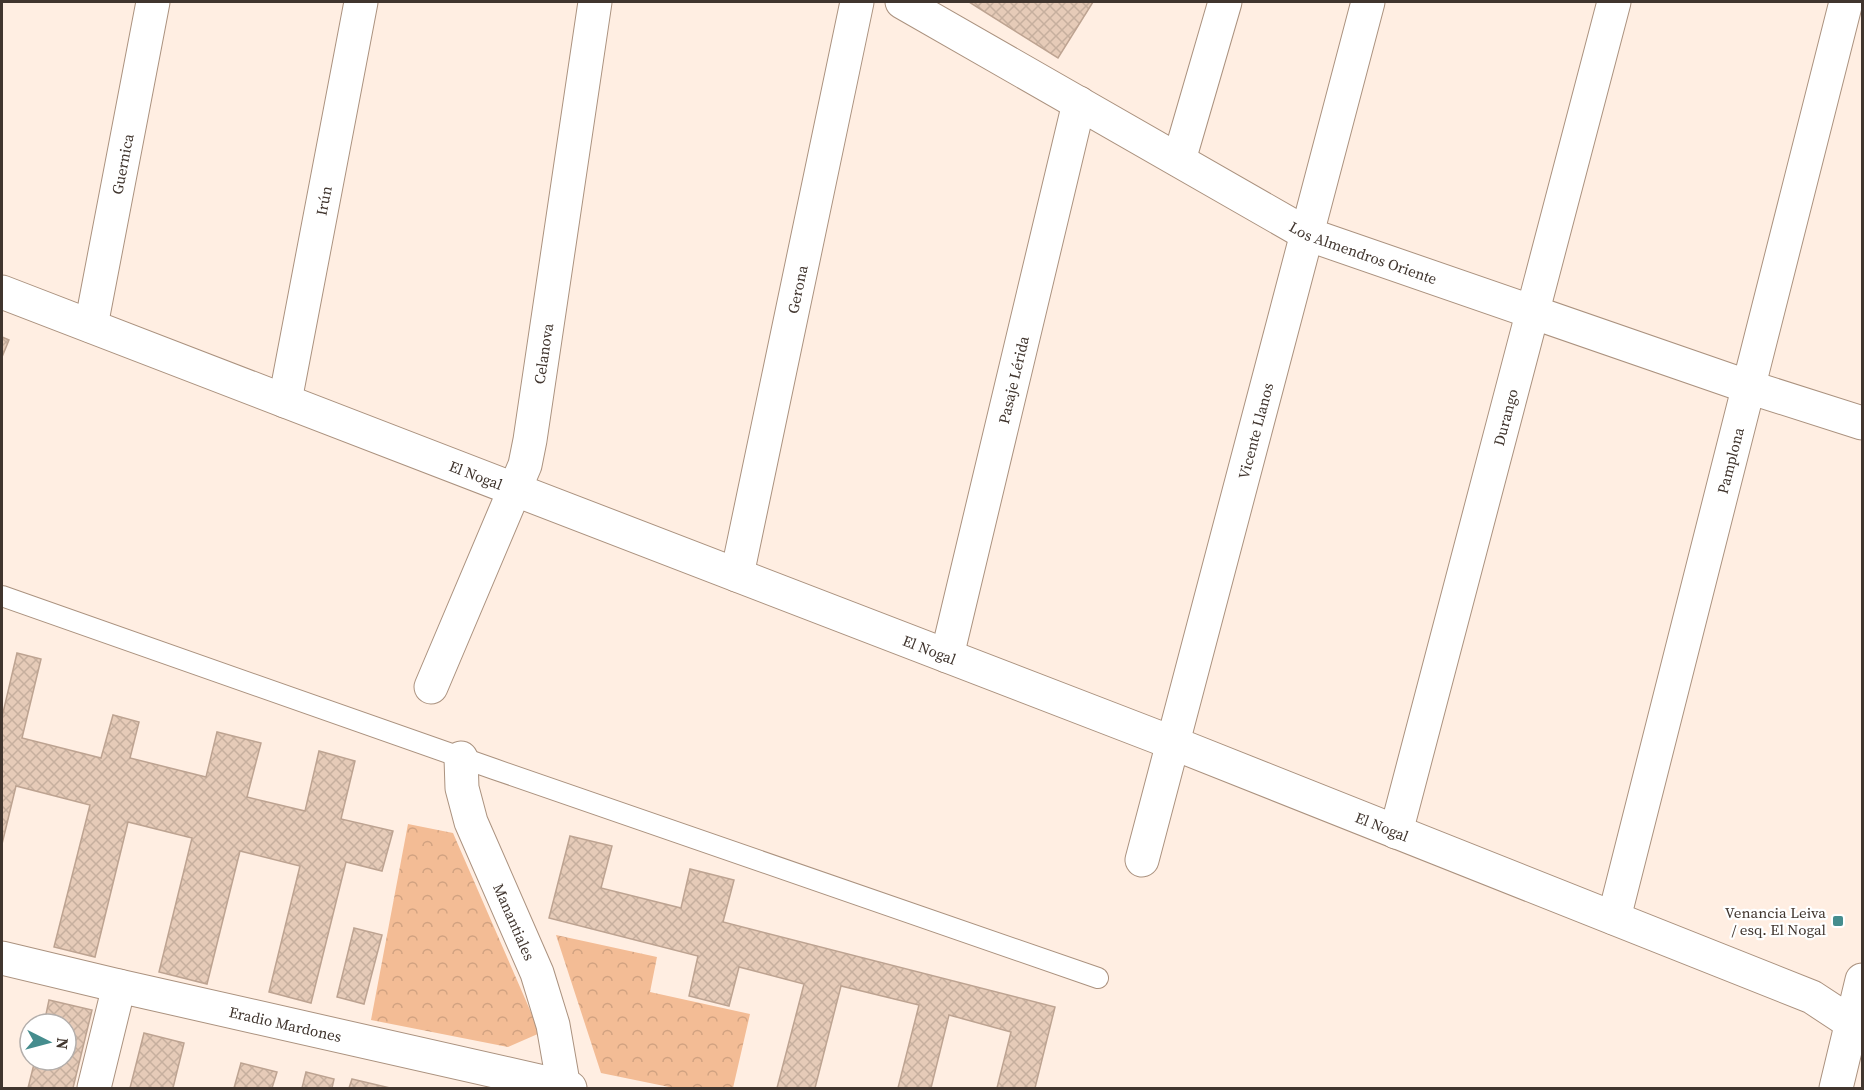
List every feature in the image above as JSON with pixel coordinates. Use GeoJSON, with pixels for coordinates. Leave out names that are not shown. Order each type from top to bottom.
{"type":"FeatureCollection","features":[{"type":"Feature","properties":{"kind":"street","name":"Guernica"},"geometry":{"type":"LineString","coordinates":[[92,326],[153,2]]}},
{"type":"Feature","properties":{"kind":"street","name":"Irún"},"geometry":{"type":"LineString","coordinates":[[285,401],[361,2]]}},
{"type":"Feature","properties":{"kind":"street","name":"Celanova"},"geometry":{"type":"LineString","coordinates":[[430,687],[525,465],[595,2]]}},
{"type":"Feature","properties":{"kind":"street","name":"Gerona"},"geometry":{"type":"LineString","coordinates":[[737,575],[857,2]]}},
{"type":"Feature","properties":{"kind":"street","name":"Los Almendros Oriente"},"geometry":{"type":"LineString","coordinates":[[902,2],[1307,234],[1749,387],[1863,423]]}},
{"type":"Feature","properties":{"kind":"street"},"geometry":{"type":"LineString","coordinates":[[1179,160],[1225,2]]}},
{"type":"Feature","properties":{"kind":"street","name":"Vicente Llanos"},"geometry":{"type":"LineString","coordinates":[[1142,860],[1368,2]]}},
{"type":"Feature","properties":{"kind":"street","name":"Durango"},"geometry":{"type":"LineString","coordinates":[[1396,832],[1614,2]]}},
{"type":"Feature","properties":{"kind":"street","name":"Pamplona"},"geometry":{"type":"LineString","coordinates":[[1614,918],[1846,2]]}},
{"type":"Feature","properties":{"kind":"street","name":"Pasaje Lérida"},"geometry":{"type":"LineString","coordinates":[[947,656],[1079,103]]}},
{"type":"Feature","properties":{"kind":"street","name":"El Nogal"},"geometry":{"type":"LineString","coordinates":[[2,292],[1173,743],[1812,998],[1857,1026]]}},
{"type":"Feature","properties":{"kind":"street","name":"Manantiales"},"geometry":{"type":"LineString","coordinates":[[461,758],[462,788],[471,822],[537,973],[553,1025],[566,1088]]}},
{"type":"Feature","properties":{"kind":"street","name":"Eradio Mardones"},"geometry":{"type":"LineString","coordinates":[[2,958],[566,1088]]}},
{"type":"Feature","properties":{"kind":"street"},"geometry":{"type":"LineString","coordinates":[[1836,1089],[1857,1026],[1863,980]]}},
{"type":"Feature","properties":{"kind":"street"},"geometry":{"type":"LineString","coordinates":[[94,1089],[119,986]]}},
{"type":"Feature","properties":{"kind":"lane"},"geometry":{"type":"LineString","coordinates":[[2,596],[461,758],[1098,978]]}},
{"type":"Feature","properties":{"kind":"green space"},"geometry":{"type":"Polygon","coordinates":[[[408,824],[453,833],[540,1033],[508,1047],[371,1020],[408,824]]]}},
{"type":"Feature","properties":{"kind":"green space"},"geometry":{"type":"Polygon","coordinates":[[[556,935],[657,957],[650,992],[750,1014],[733,1088],[674,1088],[601,1073],[556,935]]]}},
{"type":"Feature","properties":{"kind":"building"},"geometry":{"type":"Polygon","coordinates":[[[969,2],[1093,2],[1058,58],[969,2]]]}},
{"type":"Feature","properties":{"kind":"building"},"geometry":{"type":"Polygon","coordinates":[[[2,337],[9,340],[2,357],[2,337]]]}},
{"type":"Feature","properties":{"kind":"building"},"geometry":{"type":"Polygon","coordinates":[[[17,653],[41,659],[22,738],[101,758],[113,715],[139,722],[130,758],[206,777],[217,732],[261,743],[247,797],[305,811],[319,751],[355,761],[341,819],[393,831],[382,871],[346,862],[311,1003],[269,992],[300,866],[240,851],[207,984],[159,972],[192,838],[128,822],[95,957],[54,947],[90,805],[16,786],[2,844],[2,717],[17,653]]]}},
{"type":"Feature","properties":{"kind":"building"},"geometry":{"type":"Polygon","coordinates":[[[570,836],[612,846],[601,888],[681,908],[690,869],[734,880],[723,922],[1055,1007],[1035,1088],[997,1088],[1011,1032],[949,1015],[931,1088],[898,1088],[919,1005],[841,986],[815,1088],[777,1088],[804,984],[739,967],[729,1006],[689,996],[698,956],[549,918],[570,836]]]}},
{"type":"Feature","properties":{"kind":"building"},"geometry":{"type":"Polygon","coordinates":[[[354,928],[382,935],[364,1004],[337,997],[354,928]]]}},
{"type":"Feature","properties":{"kind":"building"},"geometry":{"type":"Polygon","coordinates":[[[49,1000],[92,1010],[78,1067],[78,1012],[46,1012],[49,1000]]]}},
{"type":"Feature","properties":{"kind":"building"},"geometry":{"type":"Polygon","coordinates":[[[144,1033],[184,1043],[173,1088],[130,1088],[144,1033]]]}},
{"type":"Feature","properties":{"kind":"building"},"geometry":{"type":"Polygon","coordinates":[[[241,1063],[277,1072],[272,1088],[234,1088],[241,1063]]]}},
{"type":"Feature","properties":{"kind":"building"},"geometry":{"type":"Polygon","coordinates":[[[32,1072],[77,1072],[73,1088],[28,1088],[32,1072]]]}},
{"type":"Feature","properties":{"kind":"building"},"geometry":{"type":"Polygon","coordinates":[[[306,1072],[334,1079],[332,1088],[302,1088],[306,1072]]]}},
{"type":"Feature","properties":{"kind":"building"},"geometry":{"type":"Polygon","coordinates":[[[352,1079],[390,1088],[349,1088],[352,1079]]]}},
{"type":"Feature","properties":{"kind":"place","name":"Venancia Leiva / esq. El Nogal"},"geometry":{"type":"Point","coordinates":[1838,921]}}]}
